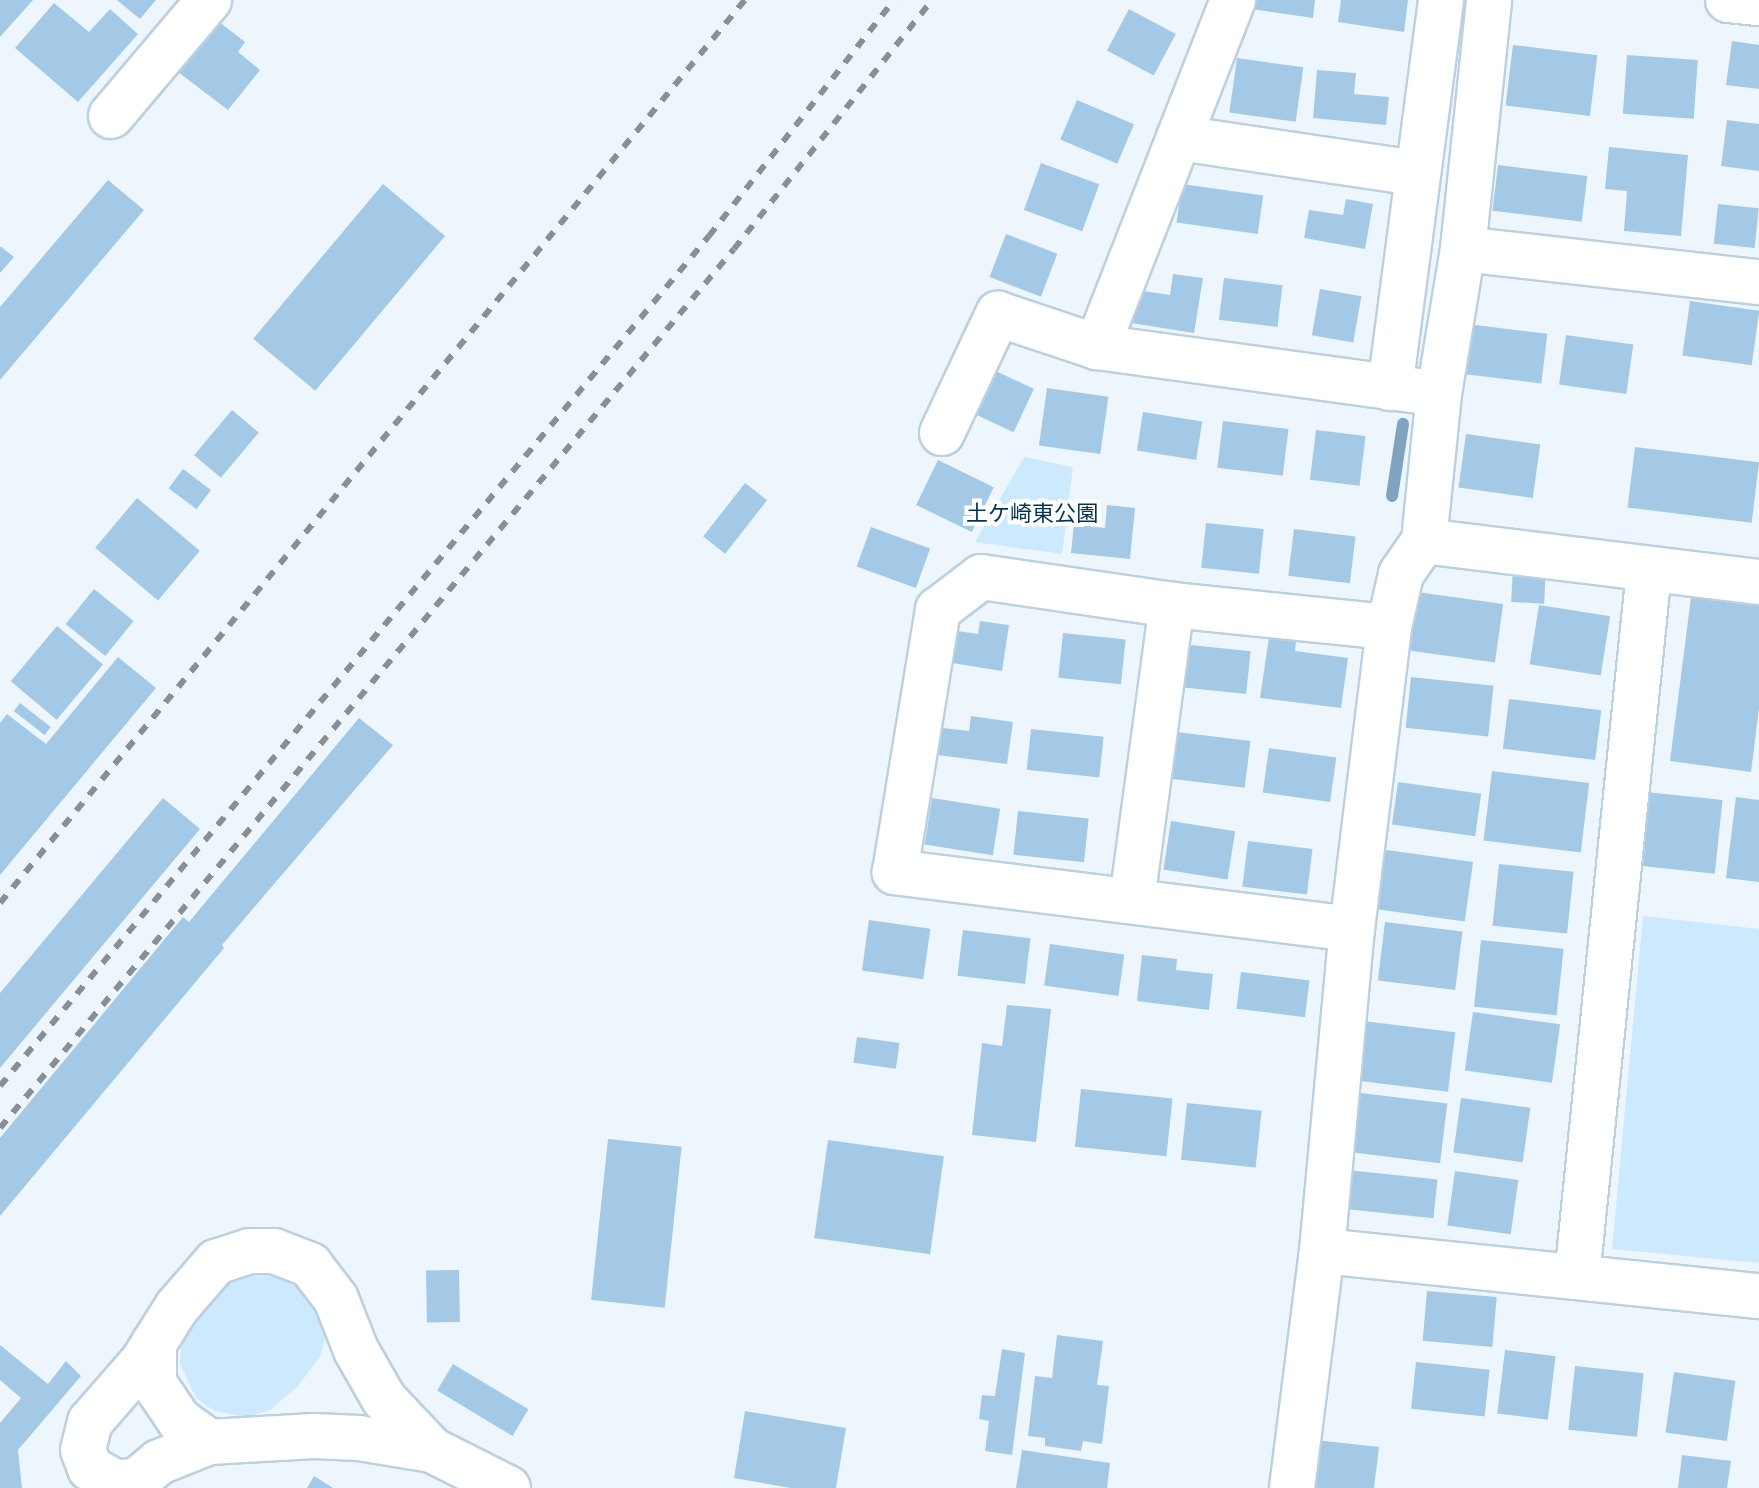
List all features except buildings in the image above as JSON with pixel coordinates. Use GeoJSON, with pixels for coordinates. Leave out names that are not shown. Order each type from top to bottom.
{"type":"FeatureCollection","features":[{"type":"Feature","properties":{"kind":"street"},"geometry":{"type":"LineString","coordinates":[[111,116],[209,0]]}},
{"type":"Feature","properties":{"kind":"street"},"geometry":{"type":"LineString","coordinates":[[1097,347],[1233,0]]}},
{"type":"Feature","properties":{"kind":"street"},"geometry":{"type":"LineString","coordinates":[[1390,388],[1441,0]]}},
{"type":"Feature","properties":{"kind":"street"},"geometry":{"type":"LineString","coordinates":[[1292,1488],[1322,1251],[1352,929],[1389,627],[1401,574],[1424,541],[1439,394],[1463,249],[1489,0]]}},
{"type":"Feature","properties":{"kind":"street"},"geometry":{"type":"LineString","coordinates":[[1728,0],[1759,3]]}},
{"type":"Feature","properties":{"kind":"street"},"geometry":{"type":"LineString","coordinates":[[1179,138],[1417,173]]}},
{"type":"Feature","properties":{"kind":"street"},"geometry":{"type":"LineString","coordinates":[[1463,249],[1759,282]]}},
{"type":"Feature","properties":{"kind":"street"},"geometry":{"type":"LineString","coordinates":[[942,433],[998,314],[1097,347],[1439,394]]}},
{"type":"Feature","properties":{"kind":"street"},"geometry":{"type":"LineString","coordinates":[[1424,541],[1649,571],[1759,582]]}},
{"type":"Feature","properties":{"kind":"street"},"geometry":{"type":"LineString","coordinates":[[1577,1277],[1649,571]]}},
{"type":"Feature","properties":{"kind":"street"},"geometry":{"type":"LineString","coordinates":[[1352,929],[895,872],[938,610],[981,577],[1172,605],[1389,627]]}},
{"type":"Feature","properties":{"kind":"street"},"geometry":{"type":"LineString","coordinates":[[1132,900],[1172,605]]}},
{"type":"Feature","properties":{"kind":"street"},"geometry":{"type":"LineString","coordinates":[[432,1450],[384,1399],[356,1350],[336,1299],[310,1265],[274,1251],[249,1251],[216,1262],[177,1307],[154,1343],[90,1422],[83,1450],[90,1468],[115,1482],[136,1481],[159,1462],[209,1442],[314,1436],[359,1438],[432,1450],[508,1488]]}},
{"type":"Feature","properties":{"kind":"street"},"geometry":{"type":"LineString","coordinates":[[1322,1251],[1759,1296]]}},
{"type":"Feature","properties":{"kind":"street"},"geometry":{"type":"LineString","coordinates":[[154,1343],[154,1383],[179,1420],[209,1442]]}},
{"type":"Feature","properties":{"kind":"green space","name":"土ケ崎東公園"},"geometry":{"type":"Polygon","coordinates":[[[1024,457],[1073,467],[1062,554],[975,542],[1024,457]]]}},
{"type":"Feature","properties":{"kind":"green space"},"geometry":{"type":"Polygon","coordinates":[[[1643,916],[1759,929],[1759,1263],[1612,1249],[1643,916]]]}},
{"type":"Feature","properties":{"kind":"green space"},"geometry":{"type":"Polygon","coordinates":[[[286,1268],[330,1315],[321,1355],[298,1386],[270,1410],[247,1417],[214,1411],[196,1398],[180,1364],[182,1339],[189,1322],[224,1275],[286,1268]]]}},
{"type":"Feature","properties":{"kind":"waterway"},"geometry":{"type":"LineString","coordinates":[[1392,496],[1403,424]]}},
{"type":"Feature","properties":{"kind":"railway"},"geometry":{"type":"LineString","coordinates":[[0,903],[745,0]]}},
{"type":"Feature","properties":{"kind":"railway"},"geometry":{"type":"LineString","coordinates":[[0,1086],[709,236],[894,0]]}},
{"type":"Feature","properties":{"kind":"railway"},"geometry":{"type":"LineString","coordinates":[[0,1128],[734,249],[932,0]]}}]}
